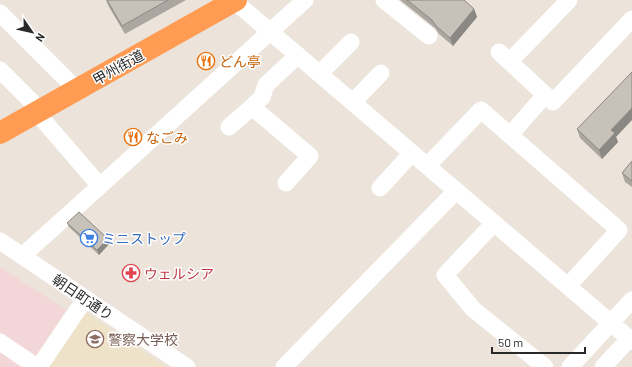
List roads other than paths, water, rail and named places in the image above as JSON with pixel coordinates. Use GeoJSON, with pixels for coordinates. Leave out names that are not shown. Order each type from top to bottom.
{"type":"FeatureCollection","features":[{"type":"Feature","properties":{"kind":"highway","name":"甲州街道"},"geometry":{"type":"LineString","coordinates":[[0,133],[69,82],[212,0]]}},
{"type":"Feature","properties":{"kind":"highway","name":"甲州街道"},"geometry":{"type":"LineString","coordinates":[[0,120],[34,108],[235,0]]}},
{"type":"Feature","properties":{"kind":"street"},"geometry":{"type":"LineString","coordinates":[[235,0],[270,32],[631,340],[603,367]]}},
{"type":"Feature","properties":{"kind":"street"},"geometry":{"type":"LineString","coordinates":[[22,256],[305,0]]}},
{"type":"Feature","properties":{"kind":"street"},"geometry":{"type":"LineString","coordinates":[[384,0],[429,36]]}},
{"type":"Feature","properties":{"kind":"street"},"geometry":{"type":"LineString","coordinates":[[569,0],[504,56],[553,102],[632,19]]}},
{"type":"Feature","properties":{"kind":"street"},"geometry":{"type":"LineString","coordinates":[[0,14],[69,82]]}},
{"type":"Feature","properties":{"kind":"street"},"geometry":{"type":"LineString","coordinates":[[319,74],[350,42]]}},
{"type":"Feature","properties":{"kind":"street"},"geometry":{"type":"LineString","coordinates":[[229,127],[262,97],[266,85],[298,55]]}},
{"type":"Feature","properties":{"kind":"street"},"geometry":{"type":"LineString","coordinates":[[0,70],[100,186]]}},
{"type":"Feature","properties":{"kind":"street"},"geometry":{"type":"LineString","coordinates":[[353,102],[381,73]]}},
{"type":"Feature","properties":{"kind":"street"},"geometry":{"type":"LineString","coordinates":[[510,135],[545,95]]}},
{"type":"Feature","properties":{"kind":"street"},"geometry":{"type":"LineString","coordinates":[[252,107],[310,156],[286,183]]}},
{"type":"Feature","properties":{"kind":"street"},"geometry":{"type":"LineString","coordinates":[[427,166],[481,110],[619,230],[568,286]]}},
{"type":"Feature","properties":{"kind":"street"},"geometry":{"type":"LineString","coordinates":[[380,188],[412,153]]}},
{"type":"Feature","properties":{"kind":"street"},"geometry":{"type":"LineString","coordinates":[[284,367],[456,191]]}},
{"type":"Feature","properties":{"kind":"street"},"geometry":{"type":"LineString","coordinates":[[494,223],[445,275],[473,309],[545,367]]}},
{"type":"Feature","properties":{"kind":"street","name":"朝日町通り"},"geometry":{"type":"LineString","coordinates":[[0,241],[187,367]]}},
{"type":"Feature","properties":{"kind":"street"},"geometry":{"type":"LineString","coordinates":[[0,342],[38,367],[85,298]]}},
{"type":"Feature","properties":{"kind":"street"},"geometry":{"type":"LineString","coordinates":[[570,367],[632,300]]}},
{"type":"Feature","properties":{"kind":"place","name":"どん亭"},"geometry":{"type":"Point","coordinates":[206,61]}},
{"type":"Feature","properties":{"kind":"place","name":"なごみ"},"geometry":{"type":"Point","coordinates":[133,137]}},
{"type":"Feature","properties":{"kind":"place","name":"ミニストップ"},"geometry":{"type":"Point","coordinates":[89,238]}},
{"type":"Feature","properties":{"kind":"place","name":"ウェルシア"},"geometry":{"type":"Point","coordinates":[131,273]}},
{"type":"Feature","properties":{"kind":"place","name":"警察大学校"},"geometry":{"type":"Point","coordinates":[95,339]}}]}
